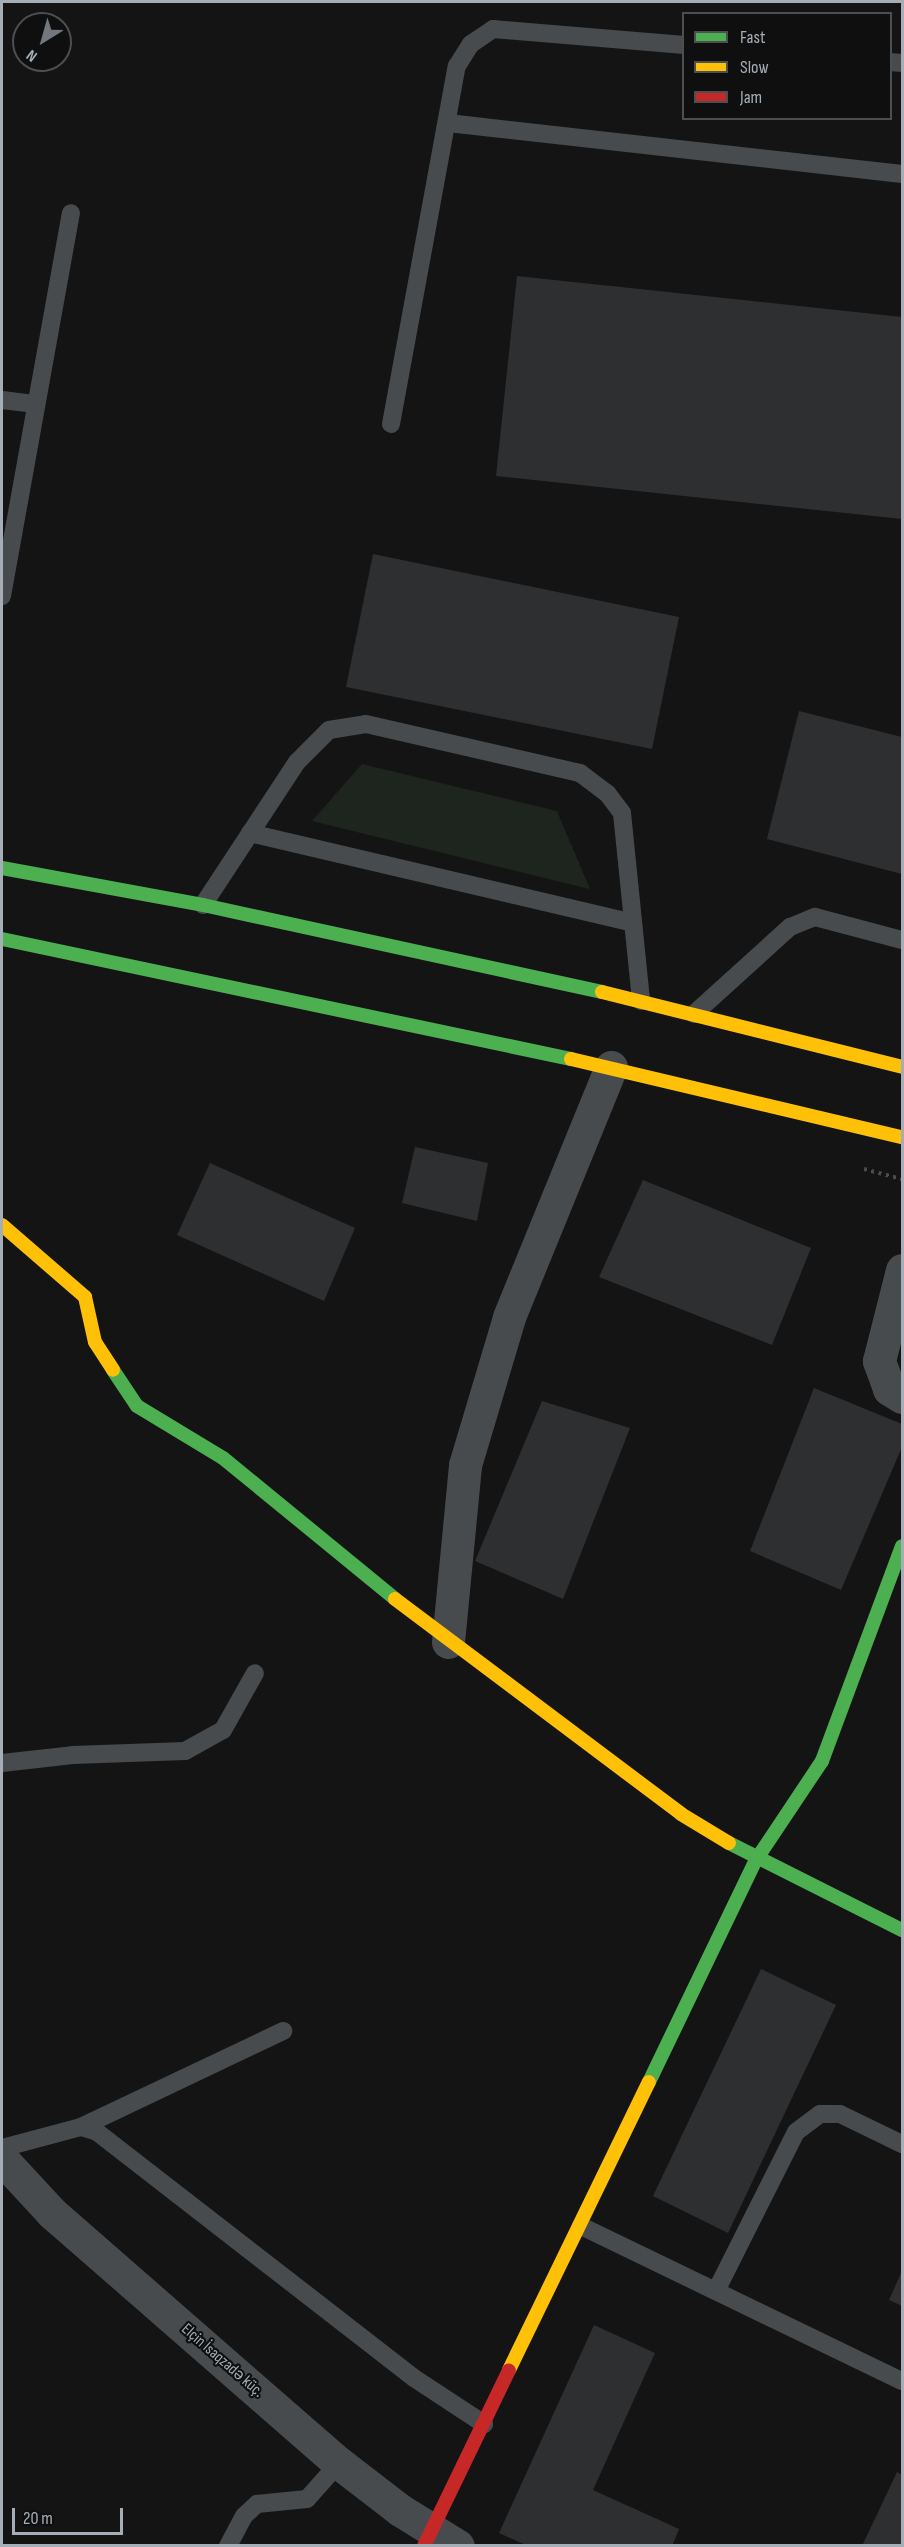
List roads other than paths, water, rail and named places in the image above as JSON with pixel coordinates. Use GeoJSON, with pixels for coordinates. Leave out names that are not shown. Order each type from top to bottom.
{"type":"FeatureCollection","features":[{"type":"Feature","properties":{"kind":"street"},"geometry":{"type":"LineString","coordinates":[[2,868],[203,905],[641,1001],[903,1067]]}},
{"type":"Feature","properties":{"kind":"street"},"geometry":{"type":"LineString","coordinates":[[2,939],[611,1067],[903,1137]]}},
{"type":"Feature","properties":{"kind":"street"},"geometry":{"type":"LineString","coordinates":[[448,1642],[465,1465],[509,1317],[611,1067]]}},
{"type":"Feature","properties":{"kind":"street"},"geometry":{"type":"LineString","coordinates":[[2,1226],[86,1297],[95,1342],[137,1406],[223,1458],[448,1642],[681,1814],[756,1860],[903,1930]]}},
{"type":"Feature","properties":{"kind":"street"},"geometry":{"type":"LineString","coordinates":[[903,1270],[879,1361],[889,1389],[903,1397]]}},
{"type":"Feature","properties":{"kind":"street"},"geometry":{"type":"LineString","coordinates":[[438,2541],[484,2424],[756,1860],[822,1761],[903,1546]]}},
{"type":"Feature","properties":{"kind":"street","name":"Elçin İsaqzadə küç."},"geometry":{"type":"LineString","coordinates":[[2,2158],[52,2213],[339,2463],[438,2541]]}},
{"type":"Feature","properties":{"kind":"lane"},"geometry":{"type":"LineString","coordinates":[[391,424],[457,66],[471,44],[493,29],[682,45]]}},
{"type":"Feature","properties":{"kind":"lane"},"geometry":{"type":"LineString","coordinates":[[448,123],[903,174]]}},
{"type":"Feature","properties":{"kind":"lane"},"geometry":{"type":"LineString","coordinates":[[2,596],[71,213]]}},
{"type":"Feature","properties":{"kind":"lane"},"geometry":{"type":"LineString","coordinates":[[2,400],[36,404]]}},
{"type":"Feature","properties":{"kind":"lane"},"geometry":{"type":"LineString","coordinates":[[203,905],[297,762],[328,730],[366,724],[580,773],[607,793],[622,813],[641,1001]]}},
{"type":"Feature","properties":{"kind":"lane"},"geometry":{"type":"LineString","coordinates":[[250,833],[633,923]]}},
{"type":"Feature","properties":{"kind":"lane"},"geometry":{"type":"LineString","coordinates":[[694,1014],[790,927],[815,917],[903,940]]}},
{"type":"Feature","properties":{"kind":"lane"},"geometry":{"type":"LineString","coordinates":[[2,1763],[10,1759],[185,1751],[223,1730],[255,1673]]}},
{"type":"Feature","properties":{"kind":"lane"},"geometry":{"type":"LineString","coordinates":[[2,2148],[81,2127],[283,2031]]}},
{"type":"Feature","properties":{"kind":"lane"},"geometry":{"type":"LineString","coordinates":[[716,2291],[796,2132],[820,2114],[840,2114],[903,2144]]}},
{"type":"Feature","properties":{"kind":"lane"},"geometry":{"type":"LineString","coordinates":[[81,2127],[111,2141],[178,2198],[414,2378],[484,2424]]}},
{"type":"Feature","properties":{"kind":"lane"},"geometry":{"type":"LineString","coordinates":[[581,2226],[903,2381]]}},
{"type":"Feature","properties":{"kind":"lane"},"geometry":{"type":"LineString","coordinates":[[228,2546],[244,2516],[257,2504],[307,2499],[339,2463]]}}]}
